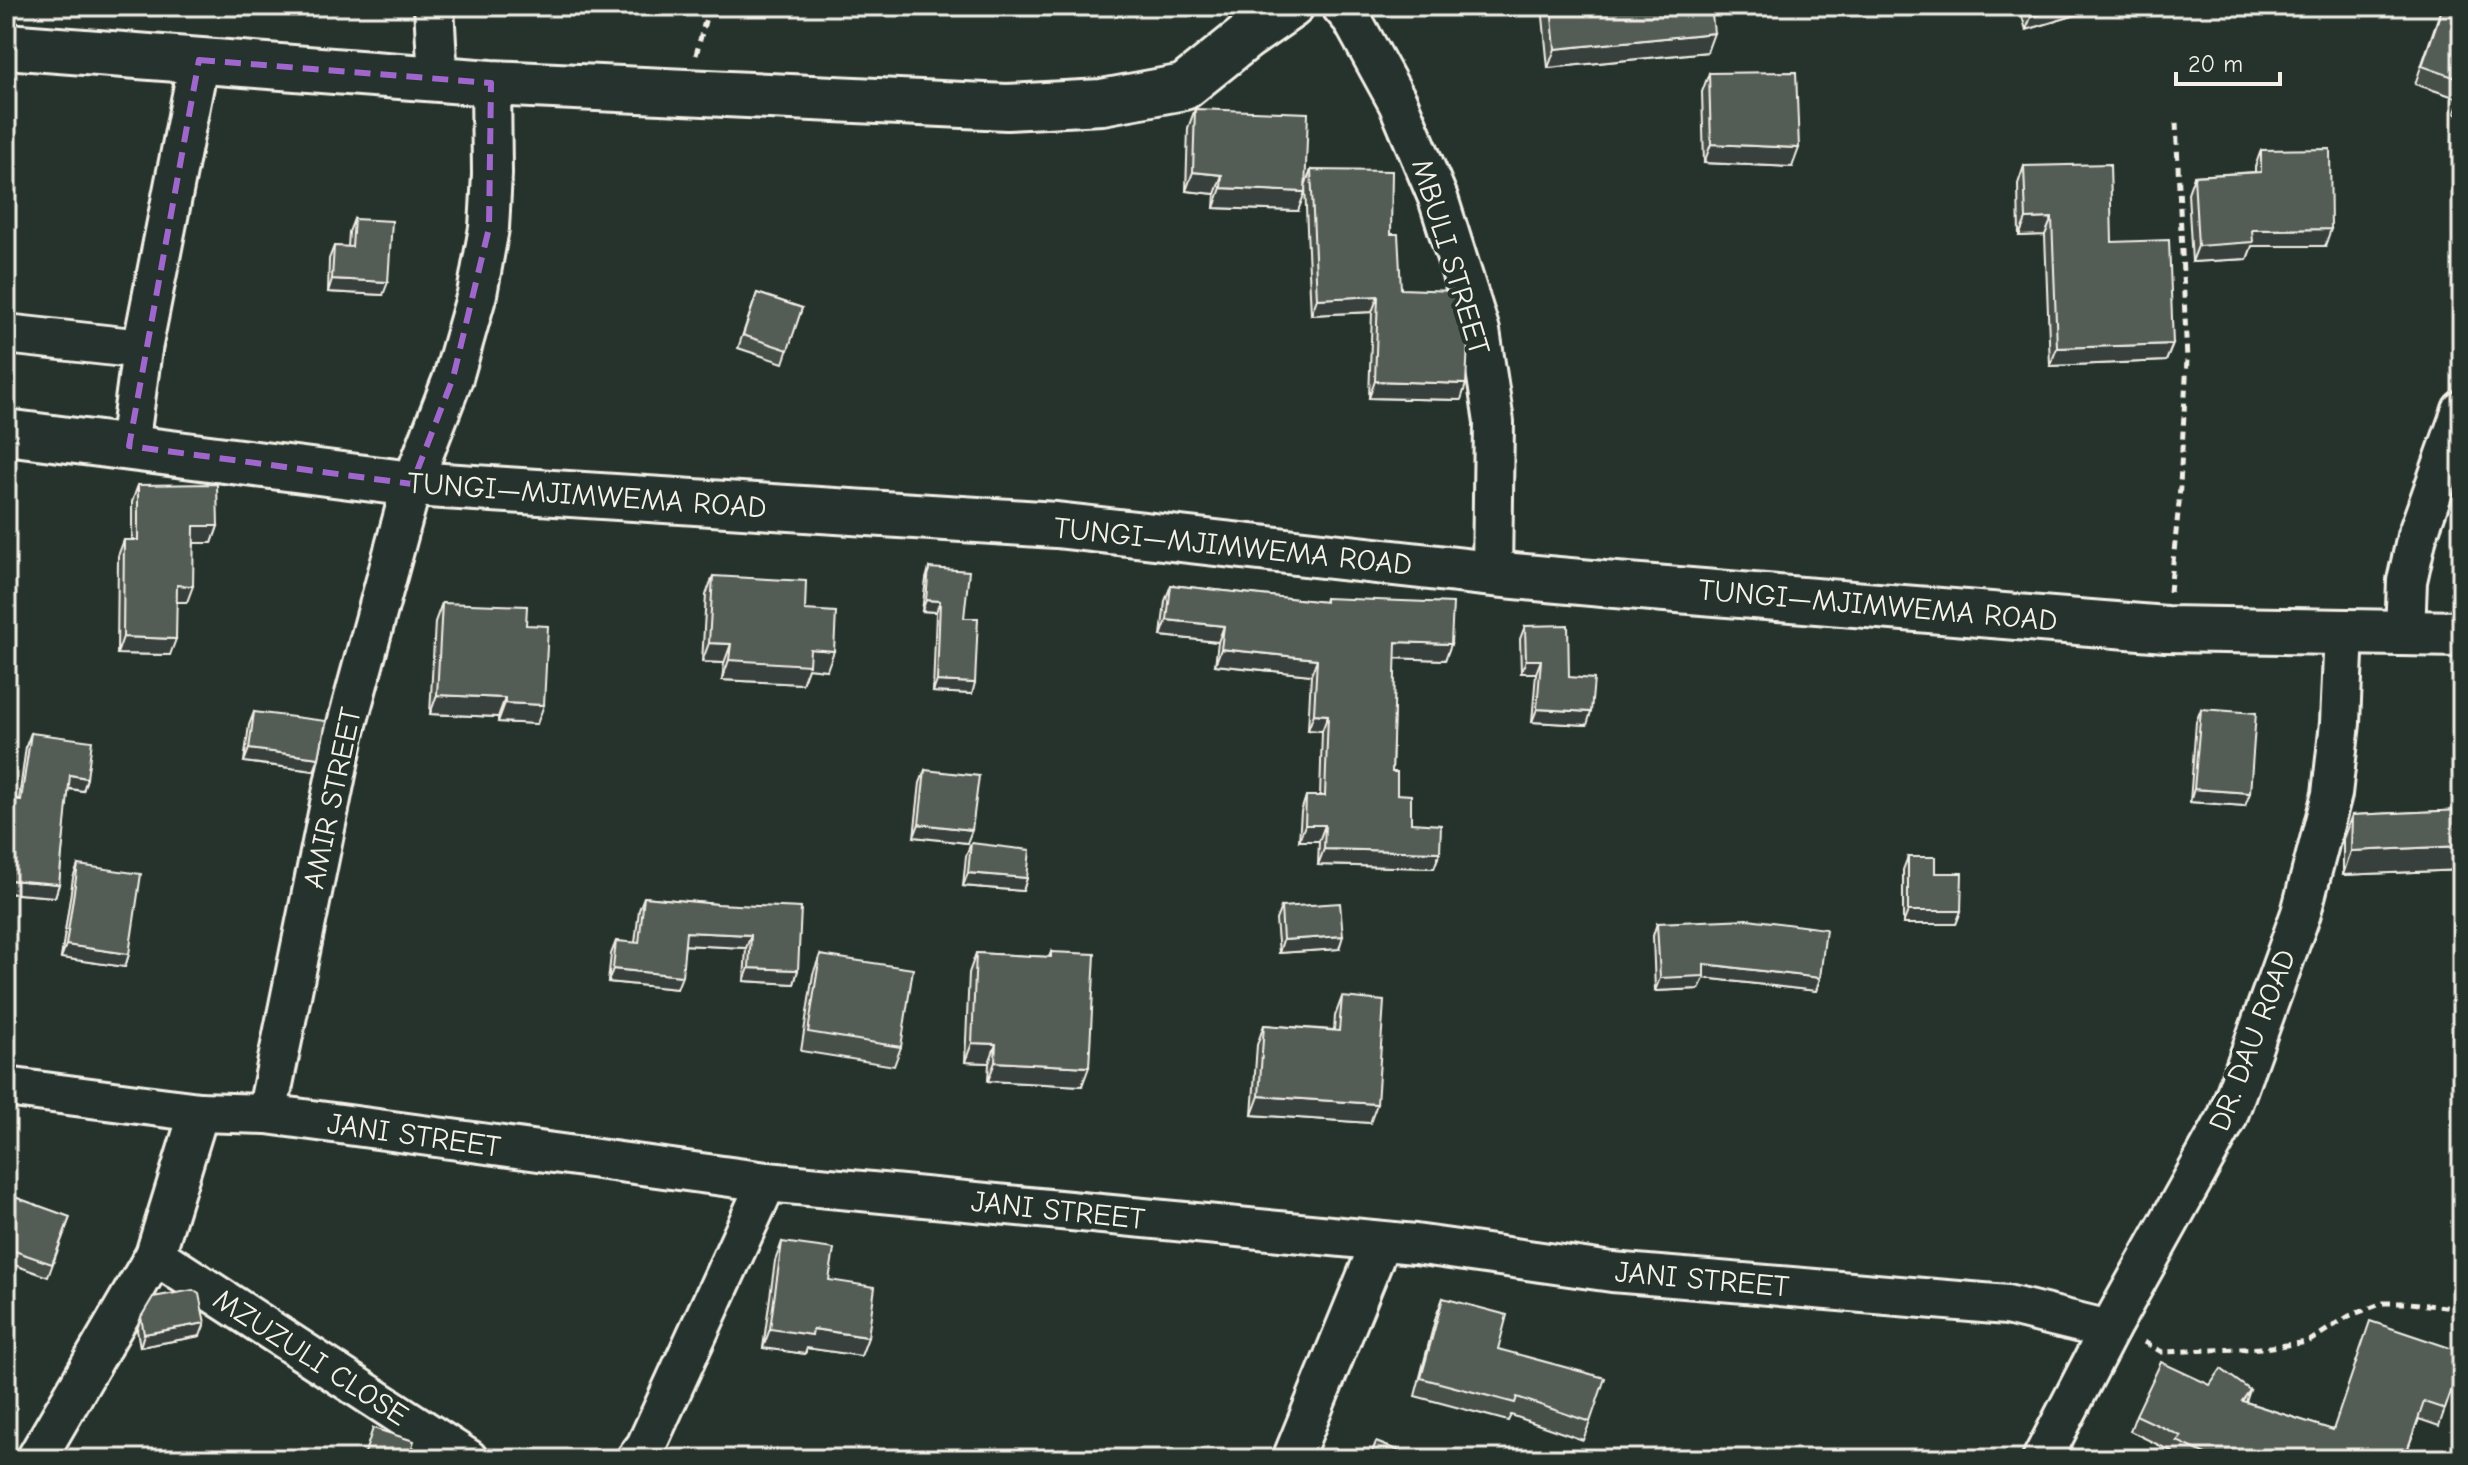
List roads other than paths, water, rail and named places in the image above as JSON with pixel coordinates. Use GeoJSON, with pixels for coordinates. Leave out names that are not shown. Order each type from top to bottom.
{"type":"FeatureCollection","features":[{"type":"Feature","properties":{"kind":"street"},"geometry":{"type":"LineString","coordinates":[[434,6],[438,80]]}},
{"type":"Feature","properties":{"kind":"street"},"geometry":{"type":"LineString","coordinates":[[6,46],[438,80],[1007,107],[1102,102],[1184,87],[1291,6]]}},
{"type":"Feature","properties":{"kind":"street","name":"MBULI STREET"},"geometry":{"type":"LineString","coordinates":[[1341,6],[1352,19],[1398,103],[1438,198],[1480,331],[1494,422],[1492,574]]}},
{"type":"Feature","properties":{"kind":"street"},"geometry":{"type":"LineString","coordinates":[[129,446],[142,349],[199,60]]}},
{"type":"Feature","properties":{"kind":"street","name":"AMIR STREET"},"geometry":{"type":"LineString","coordinates":[[267,1114],[344,735],[412,484],[453,378],[477,294],[489,228],[491,83]]}},
{"type":"Feature","properties":{"kind":"street"},"geometry":{"type":"LineString","coordinates":[[6,334],[142,349]]}},
{"type":"Feature","properties":{"kind":"street"},"geometry":{"type":"LineString","coordinates":[[2405,633],[2407,581],[2417,536],[2462,410]]}},
{"type":"Feature","properties":{"kind":"street","name":"TUNGI—MJIMWEMA ROAD"},"geometry":{"type":"LineString","coordinates":[[6,432],[412,484],[1056,525],[1492,574],[2166,629],[2462,634]]}},
{"type":"Feature","properties":{"kind":"street","name":"DR. DAU ROAD"},"geometry":{"type":"LineString","coordinates":[[2042,1459],[2227,1118],[2301,913],[2332,794],[2340,723],[2344,632]]}},
{"type":"Feature","properties":{"kind":"street","name":"JANI STREET"},"geometry":{"type":"LineString","coordinates":[[6,1087],[199,1112],[267,1114],[767,1182],[1381,1241],[1612,1272],[2007,1305],[2112,1325]]}},
{"type":"Feature","properties":{"kind":"street"},"geometry":{"type":"LineString","coordinates":[[36,1459],[155,1255],[199,1112]]}},
{"type":"Feature","properties":{"kind":"street"},"geometry":{"type":"LineString","coordinates":[[636,1459],[646,1446],[767,1182]]}},
{"type":"Feature","properties":{"kind":"street"},"geometry":{"type":"LineString","coordinates":[[1292,1459],[1381,1241]]}},
{"type":"Feature","properties":{"kind":"street","name":"MZUZULI CLOSE"},"geometry":{"type":"LineString","coordinates":[[155,1255],[468,1459]]}}]}
